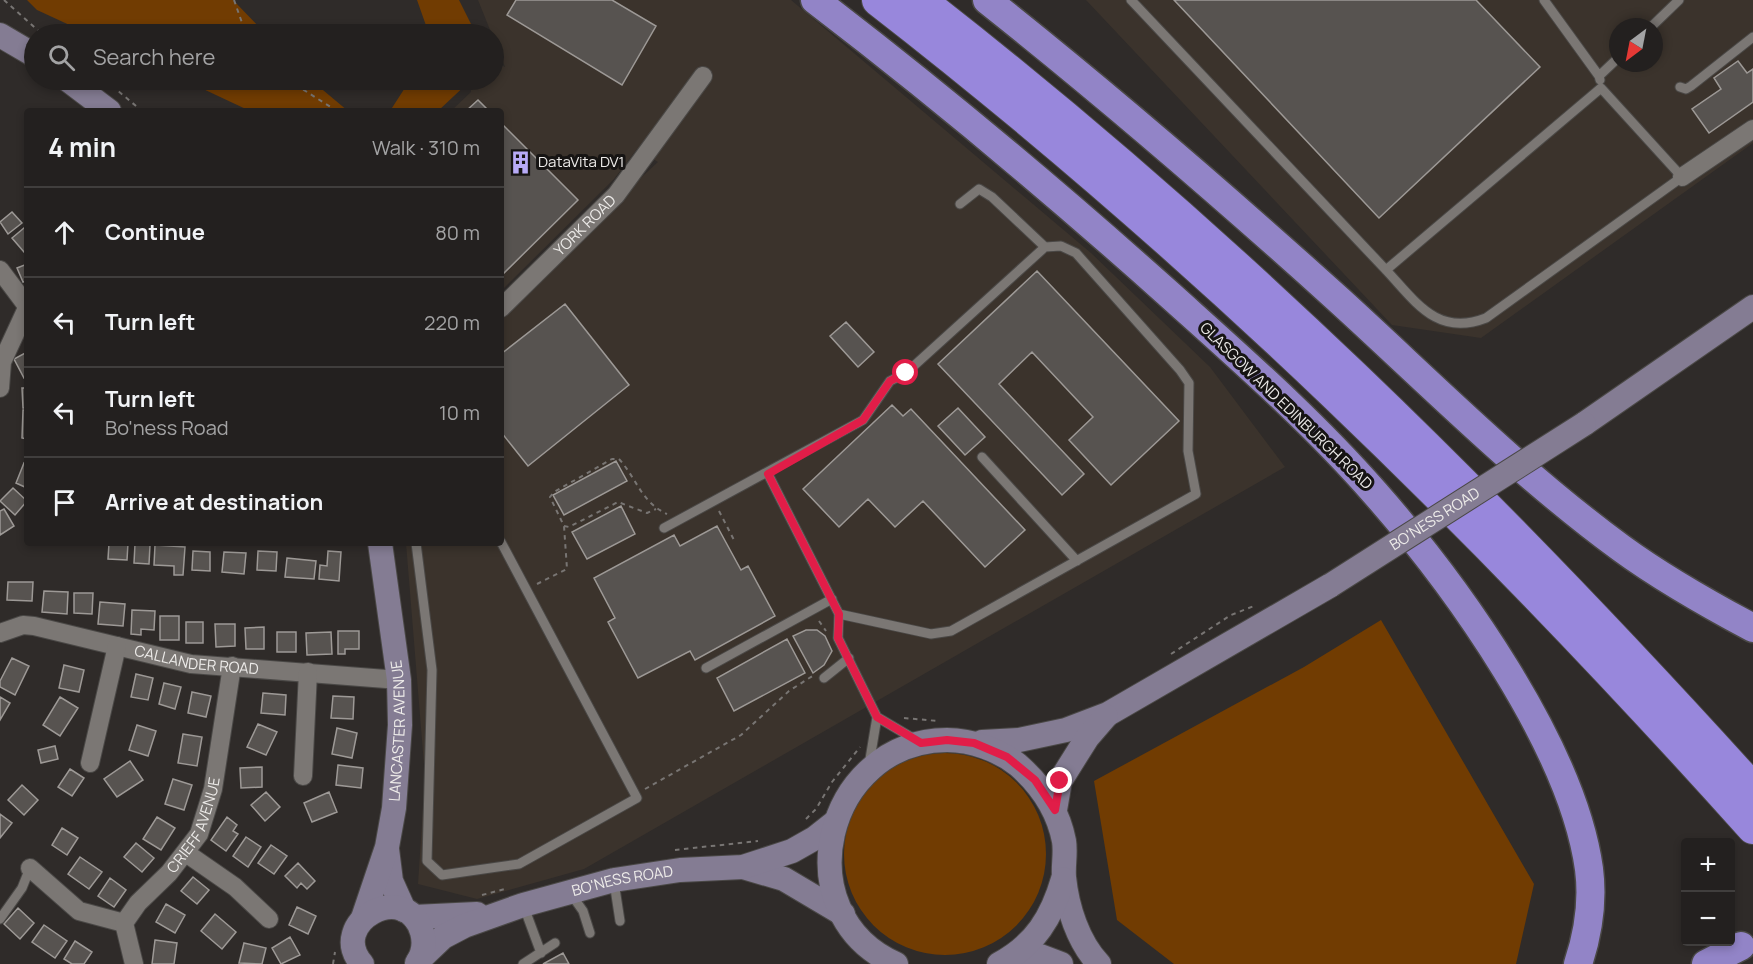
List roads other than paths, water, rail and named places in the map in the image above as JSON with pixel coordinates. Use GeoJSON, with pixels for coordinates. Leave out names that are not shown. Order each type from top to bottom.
{"type":"FeatureCollection","features":[{"type":"Feature","properties":{"kind":"highway","name":"GLASGOW AND EDINBURGH ROAD"},"geometry":{"type":"LineString","coordinates":[[815,0],[933,93],[1120,250],[1287,402],[1358,475],[1406,529],[1475,623],[1521,695],[1570,797],[1582,834],[1590,891],[1586,934],[1578,964]]}},
{"type":"Feature","properties":{"kind":"highway"},"geometry":{"type":"LineString","coordinates":[[878,0],[1117,196],[1325,383],[1448,502],[1579,636],[1753,828]]}},
{"type":"Feature","properties":{"kind":"highway"},"geometry":{"type":"LineString","coordinates":[[920,0],[1136,178],[1344,366],[1527,546],[1753,789]]}},
{"type":"Feature","properties":{"kind":"highway"},"geometry":{"type":"LineString","coordinates":[[987,0],[1261,230],[1478,431],[1556,498],[1622,549],[1674,583],[1753,628]]}},
{"type":"Feature","properties":{"kind":"highway"},"geometry":{"type":"LineString","coordinates":[[1706,964],[1742,948]]}},
{"type":"Feature","properties":{"kind":"main road"},"geometry":{"type":"LineString","coordinates":[[0,35],[24,37]]}},
{"type":"Feature","properties":{"kind":"main road"},"geometry":{"type":"LineString","coordinates":[[81,90],[105,108]]}},
{"type":"Feature","properties":{"kind":"main road","name":"BO'NESS ROAD"},"geometry":{"type":"LineString","coordinates":[[974,743],[1019,740],[1066,730],[1108,714],[1331,585],[1584,424],[1753,307]]}},
{"type":"Feature","properties":{"kind":"main road","name":"LANCASTER AVENUE"},"geometry":{"type":"LineString","coordinates":[[362,964],[355,950],[354,939],[387,847],[394,808],[400,725],[399,680],[380,546]]}},
{"type":"Feature","properties":{"kind":"main road","name":"BO'NESS ROAD"},"geometry":{"type":"LineString","coordinates":[[1055,810],[1060,781],[1082,746],[1108,714]]}},
{"type":"Feature","properties":{"kind":"main road"},"geometry":{"type":"LineString","coordinates":[[896,964],[885,959],[861,939],[843,914],[832,885],[830,864],[834,823],[847,794],[868,770],[892,753],[921,743],[947,740],[974,743],[1007,757],[1029,774],[1055,810],[1065,843],[1064,877],[1069,906],[1078,932],[1090,954],[1099,964]]}},
{"type":"Feature","properties":{"kind":"main road","name":"BO'NESS ROAD"},"geometry":{"type":"LineString","coordinates":[[363,918],[382,907],[409,914],[449,917],[515,901],[570,892],[614,880],[680,870],[743,867],[792,851],[815,838],[834,823]]}},
{"type":"Feature","properties":{"kind":"main road","name":"LANCASTER AVENUE"},"geometry":{"type":"LineString","coordinates":[[387,847],[391,881],[424,938],[418,962]]}},
{"type":"Feature","properties":{"kind":"main road","name":"BO'NESS ROAD"},"geometry":{"type":"LineString","coordinates":[[743,867],[784,879],[843,914]]}},
{"type":"Feature","properties":{"kind":"main road"},"geometry":{"type":"LineString","coordinates":[[1007,960],[1038,934],[1055,907],[1064,877]]}},
{"type":"Feature","properties":{"kind":"main road","name":"BO'NESS ROAD"},"geometry":{"type":"LineString","coordinates":[[418,962],[443,937],[515,901]]}},
{"type":"Feature","properties":{"kind":"main road"},"geometry":{"type":"LineString","coordinates":[[1007,960],[1040,956],[1061,964]]}},
{"type":"Feature","properties":{"kind":"street","name":"YORK ROAD"},"geometry":{"type":"LineString","coordinates":[[504,305],[616,195],[704,76]]}},
{"type":"Feature","properties":{"kind":"street"},"geometry":{"type":"LineString","coordinates":[[1682,177],[1753,129]]}},
{"type":"Feature","properties":{"kind":"street"},"geometry":{"type":"LineString","coordinates":[[0,270],[24,303]]}},
{"type":"Feature","properties":{"kind":"street"},"geometry":{"type":"LineString","coordinates":[[0,388],[1,362],[24,313]]}},
{"type":"Feature","properties":{"kind":"street","name":"CALLANDER ROAD"},"geometry":{"type":"LineString","coordinates":[[0,633],[23,625],[34,626],[192,664],[399,680]]}},
{"type":"Feature","properties":{"kind":"street"},"geometry":{"type":"LineString","coordinates":[[90,762],[117,646]]}},
{"type":"Feature","properties":{"kind":"street","name":"CRIEFF AVENUE"},"geometry":{"type":"LineString","coordinates":[[124,923],[138,903],[186,853],[199,834],[213,789],[232,666]]}},
{"type":"Feature","properties":{"kind":"street"},"geometry":{"type":"LineString","coordinates":[[303,776],[308,672]]}},
{"type":"Feature","properties":{"kind":"street"},"geometry":{"type":"LineString","coordinates":[[186,853],[235,887],[269,919]]}},
{"type":"Feature","properties":{"kind":"street"},"geometry":{"type":"LineString","coordinates":[[30,868],[79,911],[124,923],[135,964]]}},
{"type":"Feature","properties":{"kind":"lane"},"geometry":{"type":"LineString","coordinates":[[1131,0],[1425,312],[1451,324],[1468,325],[1486,318],[1682,177],[1601,88],[1599,76],[1544,0]]}},
{"type":"Feature","properties":{"kind":"lane"},"geometry":{"type":"LineString","coordinates":[[1660,18],[1679,0]]}},
{"type":"Feature","properties":{"kind":"lane"},"geometry":{"type":"LineString","coordinates":[[1680,87],[1686,89],[1691,86],[1753,37]]}},
{"type":"Feature","properties":{"kind":"lane"},"geometry":{"type":"LineString","coordinates":[[1599,76],[1609,67]]}},
{"type":"Feature","properties":{"kind":"lane"},"geometry":{"type":"LineString","coordinates":[[1386,270],[1601,88]]}},
{"type":"Feature","properties":{"kind":"lane"},"geometry":{"type":"LineString","coordinates":[[960,204],[978,189],[992,197],[1045,248]]}},
{"type":"Feature","properties":{"kind":"lane"},"geometry":{"type":"LineString","coordinates":[[664,528],[768,474],[863,420],[890,381],[906,373],[1045,248],[1061,246],[1076,253],[1189,383],[1188,451],[1196,494],[951,631],[931,634],[839,614]]}},
{"type":"Feature","properties":{"kind":"lane"},"geometry":{"type":"LineString","coordinates":[[982,457],[1077,561]]}},
{"type":"Feature","properties":{"kind":"lane"},"geometry":{"type":"LineString","coordinates":[[768,474],[839,614],[838,638],[877,717],[868,770]]}},
{"type":"Feature","properties":{"kind":"lane"},"geometry":{"type":"LineString","coordinates":[[419,546],[432,670],[427,861],[434,871],[442,875],[519,864],[638,798],[503,546]]}},
{"type":"Feature","properties":{"kind":"lane"},"geometry":{"type":"LineString","coordinates":[[706,668],[832,599]]}},
{"type":"Feature","properties":{"kind":"lane"},"geometry":{"type":"LineString","coordinates":[[821,676],[849,658]]}},
{"type":"Feature","properties":{"kind":"lane"},"geometry":{"type":"LineString","coordinates":[[877,717],[921,743]]}},
{"type":"Feature","properties":{"kind":"lane"},"geometry":{"type":"LineString","coordinates":[[0,919],[22,888],[30,868]]}},
{"type":"Feature","properties":{"kind":"lane"},"geometry":{"type":"LineString","coordinates":[[614,880],[620,921]]}},
{"type":"Feature","properties":{"kind":"lane"},"geometry":{"type":"LineString","coordinates":[[570,892],[583,911],[590,933]]}},
{"type":"Feature","properties":{"kind":"lane"},"geometry":{"type":"LineString","coordinates":[[515,901],[541,953]]}},
{"type":"Feature","properties":{"kind":"lane"},"geometry":{"type":"LineString","coordinates":[[523,964],[555,943]]}},
{"type":"Feature","properties":{"kind":"place","name":"DataVita DV1"},"geometry":{"type":"Point","coordinates":[520,162]}}]}
